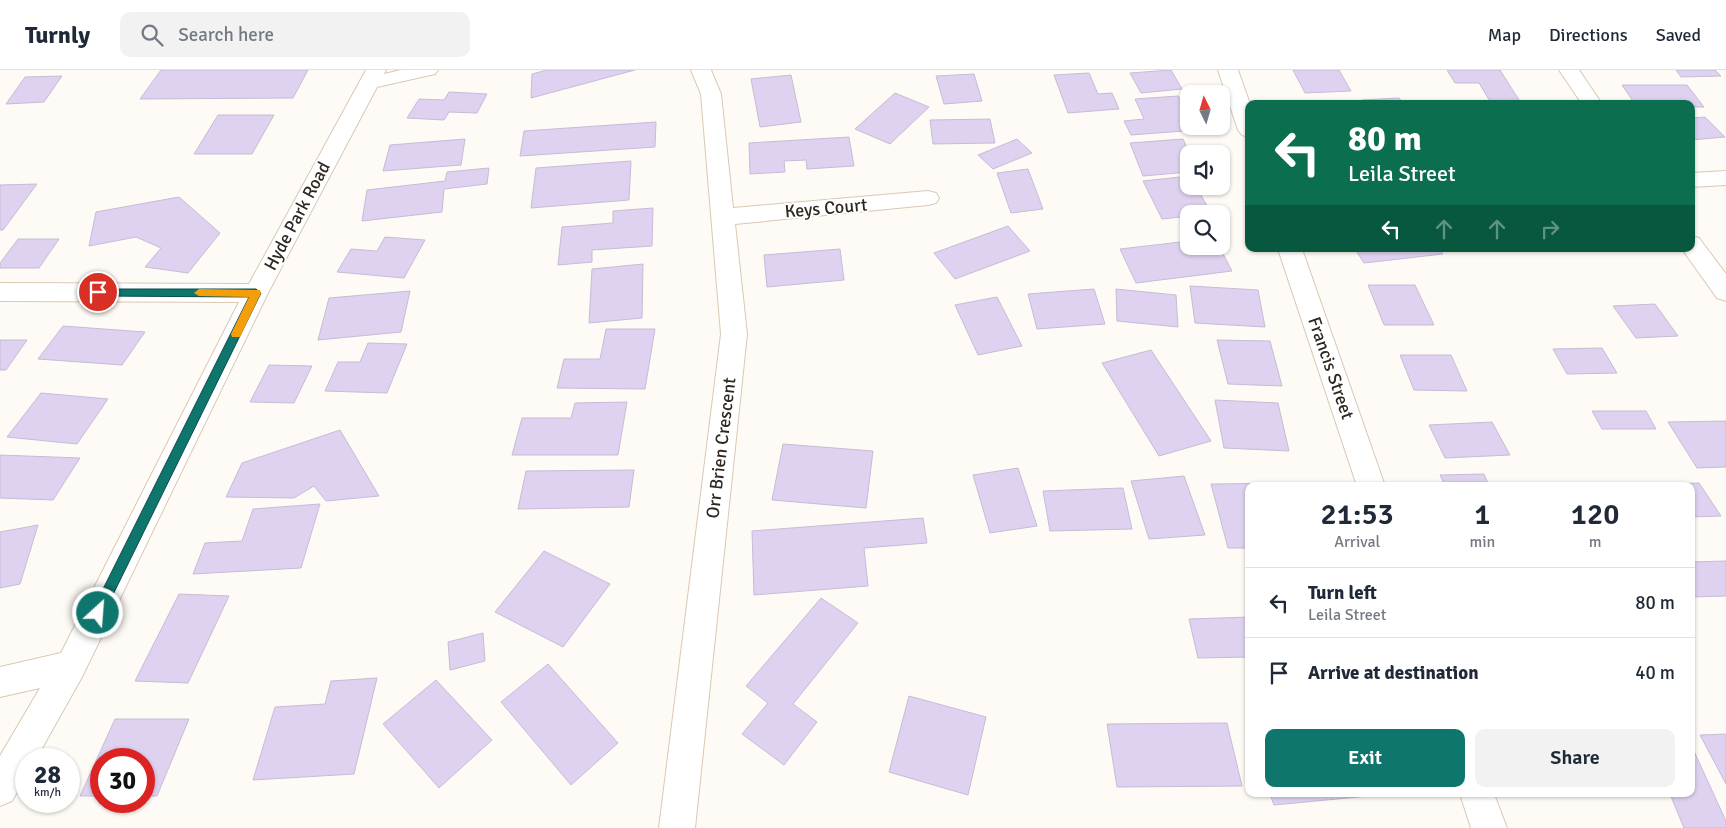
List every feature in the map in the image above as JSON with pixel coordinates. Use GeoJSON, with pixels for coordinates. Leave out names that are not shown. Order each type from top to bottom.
{"type":"FeatureCollection","features":[{"type":"Feature","properties":{"kind":"street"},"geometry":{"type":"LineString","coordinates":[[372,77],[428,70]]}},
{"type":"Feature","properties":{"kind":"street","name":"Orr Brien Crescent"},"geometry":{"type":"LineString","coordinates":[[677,828],[734,334],[711,94],[702,70]]}},
{"type":"Feature","properties":{"kind":"street"},"geometry":{"type":"LineString","coordinates":[[1228,70],[1245,119]]}},
{"type":"Feature","properties":{"kind":"street"},"geometry":{"type":"LineString","coordinates":[[1569,70],[1589,100]]}},
{"type":"Feature","properties":{"kind":"street","name":"Hyde Park Road"},"geometry":{"type":"LineString","coordinates":[[0,789],[71,666],[256,293],[372,77]]}},
{"type":"Feature","properties":{"kind":"street"},"geometry":{"type":"LineString","coordinates":[[1695,180],[1726,178]]}},
{"type":"Feature","properties":{"kind":"street","name":"Keys Court"},"geometry":{"type":"LineString","coordinates":[[723,217],[928,198]]}},
{"type":"Feature","properties":{"kind":"street"},"geometry":{"type":"LineString","coordinates":[[1695,249],[1726,292]]}},
{"type":"Feature","properties":{"kind":"street","name":"Francis Street"},"geometry":{"type":"LineString","coordinates":[[1291,252],[1370,482]]}},
{"type":"Feature","properties":{"kind":"street"},"geometry":{"type":"LineString","coordinates":[[0,292],[256,293]]}},
{"type":"Feature","properties":{"kind":"street"},"geometry":{"type":"LineString","coordinates":[[0,682],[71,666]]}},
{"type":"Feature","properties":{"kind":"street"},"geometry":{"type":"LineString","coordinates":[[1478,797],[1489,828]]}},
{"type":"Feature","properties":{"kind":"building"},"geometry":{"type":"Polygon","coordinates":[[[161,70],[308,70],[293,98],[140,99],[161,70]]]}},
{"type":"Feature","properties":{"kind":"building"},"geometry":{"type":"Polygon","coordinates":[[[547,70],[635,70],[531,98],[532,74],[547,70]]]}},
{"type":"Feature","properties":{"kind":"building"},"geometry":{"type":"Polygon","coordinates":[[[1171,70],[1180,86],[1180,89],[1141,93],[1130,73],[1171,70]]]}},
{"type":"Feature","properties":{"kind":"building"},"geometry":{"type":"Polygon","coordinates":[[[1293,70],[1339,70],[1351,91],[1305,93],[1293,70]]]}},
{"type":"Feature","properties":{"kind":"building"},"geometry":{"type":"Polygon","coordinates":[[[1447,70],[1500,70],[1519,100],[1489,100],[1479,83],[1455,83],[1447,70]]]}},
{"type":"Feature","properties":{"kind":"building"},"geometry":{"type":"Polygon","coordinates":[[[1676,70],[1715,70],[1721,76],[1681,77],[1676,70]]]}},
{"type":"Feature","properties":{"kind":"building"},"geometry":{"type":"Polygon","coordinates":[[[1089,73],[1098,94],[1112,93],[1119,109],[1068,113],[1054,75],[1089,73]]]}},
{"type":"Feature","properties":{"kind":"building"},"geometry":{"type":"Polygon","coordinates":[[[974,74],[982,101],[944,104],[936,76],[974,74]]]}},
{"type":"Feature","properties":{"kind":"building"},"geometry":{"type":"Polygon","coordinates":[[[791,75],[801,122],[760,127],[751,79],[791,75]]]}},
{"type":"Feature","properties":{"kind":"building"},"geometry":{"type":"Polygon","coordinates":[[[62,76],[44,102],[6,104],[25,77],[62,76]]]}},
{"type":"Feature","properties":{"kind":"building"},"geometry":{"type":"Polygon","coordinates":[[[1622,85],[1687,85],[1704,107],[1695,107],[1695,100],[1632,100],[1622,85]]]}},
{"type":"Feature","properties":{"kind":"building"},"geometry":{"type":"Polygon","coordinates":[[[449,92],[487,94],[477,113],[449,112],[444,120],[407,118],[419,99],[444,100],[449,92]]]}},
{"type":"Feature","properties":{"kind":"building"},"geometry":{"type":"Polygon","coordinates":[[[895,93],[929,107],[890,144],[855,129],[895,93]]]}},
{"type":"Feature","properties":{"kind":"building"},"geometry":{"type":"Polygon","coordinates":[[[1178,96],[1180,100],[1180,131],[1131,135],[1124,121],[1144,119],[1135,99],[1178,96]]]}},
{"type":"Feature","properties":{"kind":"building"},"geometry":{"type":"Polygon","coordinates":[[[1399,98],[1401,100],[1362,100],[1399,98]]]}},
{"type":"Feature","properties":{"kind":"building"},"geometry":{"type":"Polygon","coordinates":[[[218,115],[274,115],[252,154],[194,154],[218,115]]]}},
{"type":"Feature","properties":{"kind":"building"},"geometry":{"type":"Polygon","coordinates":[[[1705,117],[1725,137],[1695,140],[1695,118],[1705,117]]]}},
{"type":"Feature","properties":{"kind":"building"},"geometry":{"type":"Polygon","coordinates":[[[990,119],[995,143],[933,144],[930,120],[990,119]]]}},
{"type":"Feature","properties":{"kind":"building"},"geometry":{"type":"Polygon","coordinates":[[[656,122],[655,147],[520,156],[524,131],[656,122]]]}},
{"type":"Feature","properties":{"kind":"building"},"geometry":{"type":"Polygon","coordinates":[[[849,137],[854,166],[807,169],[806,160],[784,161],[785,172],[750,174],[749,143],[849,137]]]}},
{"type":"Feature","properties":{"kind":"building"},"geometry":{"type":"Polygon","coordinates":[[[465,139],[461,165],[383,171],[390,145],[465,139]]]}},
{"type":"Feature","properties":{"kind":"building"},"geometry":{"type":"Polygon","coordinates":[[[1017,139],[1032,153],[993,169],[978,155],[1017,139]]]}},
{"type":"Feature","properties":{"kind":"building"},"geometry":{"type":"Polygon","coordinates":[[[1183,139],[1186,145],[1180,145],[1180,173],[1143,176],[1130,143],[1183,139]]]}},
{"type":"Feature","properties":{"kind":"building"},"geometry":{"type":"Polygon","coordinates":[[[631,161],[629,200],[531,208],[536,168],[631,161]]]}},
{"type":"Feature","properties":{"kind":"building"},"geometry":{"type":"Polygon","coordinates":[[[489,168],[487,184],[444,189],[442,212],[362,221],[367,190],[445,181],[447,172],[489,168]]]}},
{"type":"Feature","properties":{"kind":"building"},"geometry":{"type":"Polygon","coordinates":[[[1028,169],[1043,209],[1011,213],[997,173],[1028,169]]]}},
{"type":"Feature","properties":{"kind":"building"},"geometry":{"type":"Polygon","coordinates":[[[1180,177],[1180,195],[1201,195],[1207,205],[1180,205],[1180,217],[1162,219],[1143,181],[1180,177]]]}},
{"type":"Feature","properties":{"kind":"building"},"geometry":{"type":"Polygon","coordinates":[[[37,184],[3,230],[0,230],[0,185],[37,184]]]}},
{"type":"Feature","properties":{"kind":"building"},"geometry":{"type":"Polygon","coordinates":[[[179,197],[220,233],[188,273],[145,267],[161,248],[136,237],[89,246],[96,212],[179,197]]]}},
{"type":"Feature","properties":{"kind":"building"},"geometry":{"type":"Polygon","coordinates":[[[653,208],[652,246],[592,250],[592,262],[558,265],[562,227],[613,223],[613,211],[653,208]]]}},
{"type":"Feature","properties":{"kind":"building"},"geometry":{"type":"Polygon","coordinates":[[[1008,226],[1030,251],[955,279],[934,253],[1008,226]]]}},
{"type":"Feature","properties":{"kind":"building"},"geometry":{"type":"Polygon","coordinates":[[[385,237],[425,240],[404,278],[337,272],[351,249],[377,251],[385,237]]]}},
{"type":"Feature","properties":{"kind":"building"},"geometry":{"type":"Polygon","coordinates":[[[18,239],[59,239],[39,268],[0,268],[0,263],[18,239]]]}},
{"type":"Feature","properties":{"kind":"building"},"geometry":{"type":"Polygon","coordinates":[[[1180,242],[1180,255],[1224,255],[1232,271],[1136,283],[1120,249],[1180,242]]]}},
{"type":"Feature","properties":{"kind":"building"},"geometry":{"type":"Polygon","coordinates":[[[840,249],[844,280],[767,287],[764,255],[840,249]]]}},
{"type":"Feature","properties":{"kind":"building"},"geometry":{"type":"Polygon","coordinates":[[[1357,252],[1441,252],[1443,254],[1364,263],[1357,252]]]}},
{"type":"Feature","properties":{"kind":"building"},"geometry":{"type":"Polygon","coordinates":[[[643,264],[642,318],[589,323],[592,269],[643,264]]]}},
{"type":"Feature","properties":{"kind":"building"},"geometry":{"type":"Polygon","coordinates":[[[1368,285],[1415,285],[1434,325],[1384,325],[1368,285]]]}},
{"type":"Feature","properties":{"kind":"building"},"geometry":{"type":"Polygon","coordinates":[[[1190,286],[1258,290],[1265,327],[1195,323],[1190,286]]]}},
{"type":"Feature","properties":{"kind":"building"},"geometry":{"type":"Polygon","coordinates":[[[1094,289],[1105,324],[1037,329],[1028,294],[1094,289]]]}},
{"type":"Feature","properties":{"kind":"building"},"geometry":{"type":"Polygon","coordinates":[[[1116,289],[1176,295],[1178,327],[1117,321],[1116,289]]]}},
{"type":"Feature","properties":{"kind":"building"},"geometry":{"type":"Polygon","coordinates":[[[410,291],[401,332],[318,340],[329,298],[410,291]]]}},
{"type":"Feature","properties":{"kind":"building"},"geometry":{"type":"Polygon","coordinates":[[[997,297],[1022,346],[978,355],[955,305],[997,297]]]}},
{"type":"Feature","properties":{"kind":"building"},"geometry":{"type":"Polygon","coordinates":[[[1655,304],[1678,336],[1636,338],[1613,306],[1655,304]]]}},
{"type":"Feature","properties":{"kind":"building"},"geometry":{"type":"Polygon","coordinates":[[[63,326],[145,332],[122,365],[38,359],[63,326]]]}},
{"type":"Feature","properties":{"kind":"building"},"geometry":{"type":"Polygon","coordinates":[[[606,329],[655,329],[645,389],[557,388],[564,359],[600,359],[606,329]]]}},
{"type":"Feature","properties":{"kind":"building"},"geometry":{"type":"Polygon","coordinates":[[[0,340],[27,340],[6,370],[0,370],[0,340]]]}},
{"type":"Feature","properties":{"kind":"building"},"geometry":{"type":"Polygon","coordinates":[[[1217,340],[1270,341],[1282,386],[1228,384],[1217,340]]]}},
{"type":"Feature","properties":{"kind":"building"},"geometry":{"type":"Polygon","coordinates":[[[368,343],[407,344],[387,393],[325,391],[338,362],[360,362],[368,343]]]}},
{"type":"Feature","properties":{"kind":"building"},"geometry":{"type":"Polygon","coordinates":[[[1602,348],[1617,373],[1567,374],[1553,349],[1602,348]]]}},
{"type":"Feature","properties":{"kind":"building"},"geometry":{"type":"Polygon","coordinates":[[[1151,350],[1211,441],[1159,456],[1102,363],[1151,350]]]}},
{"type":"Feature","properties":{"kind":"building"},"geometry":{"type":"Polygon","coordinates":[[[1400,355],[1451,355],[1467,391],[1414,390],[1400,355]]]}},
{"type":"Feature","properties":{"kind":"building"},"geometry":{"type":"Polygon","coordinates":[[[269,365],[312,366],[294,403],[250,402],[269,365]]]}},
{"type":"Feature","properties":{"kind":"building"},"geometry":{"type":"Polygon","coordinates":[[[41,393],[108,399],[77,444],[7,437],[41,393]]]}},
{"type":"Feature","properties":{"kind":"building"},"geometry":{"type":"Polygon","coordinates":[[[1215,400],[1278,403],[1289,451],[1224,448],[1215,400]]]}},
{"type":"Feature","properties":{"kind":"building"},"geometry":{"type":"Polygon","coordinates":[[[627,402],[618,455],[512,455],[522,418],[571,418],[575,403],[627,402]]]}},
{"type":"Feature","properties":{"kind":"building"},"geometry":{"type":"Polygon","coordinates":[[[1592,411],[1646,411],[1656,429],[1602,429],[1592,411]]]}},
{"type":"Feature","properties":{"kind":"building"},"geometry":{"type":"Polygon","coordinates":[[[1726,421],[1726,467],[1697,468],[1668,422],[1726,421]]]}},
{"type":"Feature","properties":{"kind":"building"},"geometry":{"type":"Polygon","coordinates":[[[1492,422],[1510,455],[1445,458],[1429,425],[1492,422]]]}},
{"type":"Feature","properties":{"kind":"building"},"geometry":{"type":"Polygon","coordinates":[[[340,430],[379,496],[326,501],[314,486],[294,498],[226,497],[242,463],[340,430]]]}},
{"type":"Feature","properties":{"kind":"building"},"geometry":{"type":"Polygon","coordinates":[[[783,444],[873,451],[866,508],[772,500],[783,444]]]}},
{"type":"Feature","properties":{"kind":"building"},"geometry":{"type":"Polygon","coordinates":[[[0,455],[80,458],[53,500],[0,498],[0,455]]]}},
{"type":"Feature","properties":{"kind":"building"},"geometry":{"type":"Polygon","coordinates":[[[1018,468],[1037,526],[990,533],[973,475],[1018,468]]]}},
{"type":"Feature","properties":{"kind":"building"},"geometry":{"type":"Polygon","coordinates":[[[634,470],[629,507],[518,509],[526,471],[634,470]]]}},
{"type":"Feature","properties":{"kind":"building"},"geometry":{"type":"Polygon","coordinates":[[[1484,474],[1487,482],[1443,482],[1440,475],[1484,474]]]}},
{"type":"Feature","properties":{"kind":"building"},"geometry":{"type":"Polygon","coordinates":[[[1184,476],[1205,535],[1149,539],[1131,481],[1184,476]]]}},
{"type":"Feature","properties":{"kind":"building"},"geometry":{"type":"Polygon","coordinates":[[[1695,483],[1699,483],[1721,516],[1695,517],[1695,483]]]}},
{"type":"Feature","properties":{"kind":"building"},"geometry":{"type":"Polygon","coordinates":[[[1211,484],[1245,484],[1245,548],[1228,548],[1211,484]]]}},
{"type":"Feature","properties":{"kind":"building"},"geometry":{"type":"Polygon","coordinates":[[[1123,488],[1132,529],[1050,531],[1043,491],[1123,488]]]}},
{"type":"Feature","properties":{"kind":"building"},"geometry":{"type":"Polygon","coordinates":[[[320,504],[301,568],[193,574],[205,543],[242,541],[253,509],[320,504]]]}},
{"type":"Feature","properties":{"kind":"building"},"geometry":{"type":"Polygon","coordinates":[[[923,518],[927,543],[864,548],[868,586],[754,595],[752,531],[923,518]]]}},
{"type":"Feature","properties":{"kind":"building"},"geometry":{"type":"Polygon","coordinates":[[[38,525],[20,584],[0,588],[0,532],[38,525]]]}},
{"type":"Feature","properties":{"kind":"building"},"geometry":{"type":"Polygon","coordinates":[[[544,551],[610,584],[563,647],[495,612],[544,551]]]}},
{"type":"Feature","properties":{"kind":"building"},"geometry":{"type":"Polygon","coordinates":[[[1726,561],[1726,596],[1695,597],[1695,562],[1726,561]]]}},
{"type":"Feature","properties":{"kind":"building"},"geometry":{"type":"Polygon","coordinates":[[[179,594],[229,596],[188,683],[135,681],[179,594]]]}},
{"type":"Feature","properties":{"kind":"building"},"geometry":{"type":"Polygon","coordinates":[[[821,598],[858,623],[793,704],[817,722],[784,765],[742,734],[768,703],[746,686],[821,598]]]}},
{"type":"Feature","properties":{"kind":"building"},"geometry":{"type":"Polygon","coordinates":[[[1245,617],[1245,657],[1198,658],[1189,619],[1245,617]]]}},
{"type":"Feature","properties":{"kind":"building"},"geometry":{"type":"Polygon","coordinates":[[[483,633],[485,661],[450,670],[448,642],[483,633]]]}},
{"type":"Feature","properties":{"kind":"building"},"geometry":{"type":"Polygon","coordinates":[[[548,664],[618,743],[571,785],[501,702],[548,664]]]}},
{"type":"Feature","properties":{"kind":"building"},"geometry":{"type":"Polygon","coordinates":[[[377,678],[354,774],[253,780],[275,707],[325,704],[331,681],[377,678]]]}},
{"type":"Feature","properties":{"kind":"building"},"geometry":{"type":"Polygon","coordinates":[[[436,680],[492,740],[439,788],[383,724],[436,680]]]}},
{"type":"Feature","properties":{"kind":"building"},"geometry":{"type":"Polygon","coordinates":[[[909,696],[986,717],[968,795],[889,772],[909,696]]]}},
{"type":"Feature","properties":{"kind":"building"},"geometry":{"type":"Polygon","coordinates":[[[115,719],[189,719],[157,796],[155,796],[155,748],[102,748],[115,719]]]}},
{"type":"Feature","properties":{"kind":"building"},"geometry":{"type":"Polygon","coordinates":[[[1227,723],[1242,786],[1117,787],[1107,724],[1227,723]]]}},
{"type":"Feature","properties":{"kind":"building"},"geometry":{"type":"Polygon","coordinates":[[[1726,734],[1726,784],[1700,735],[1726,734]]]}},
{"type":"Feature","properties":{"kind":"building"},"geometry":{"type":"Polygon","coordinates":[[[1695,753],[1726,821],[1726,828],[1684,828],[1671,797],[1695,797],[1695,753]]]}},
{"type":"Feature","properties":{"kind":"building"},"geometry":{"type":"Polygon","coordinates":[[[90,774],[90,796],[80,796],[90,774]]]}},
{"type":"Feature","properties":{"kind":"building"},"geometry":{"type":"Polygon","coordinates":[[[1271,797],[1358,797],[1274,805],[1271,797]]]}},
{"type":"Feature","properties":{"kind":"slow traffic"},"geometry":{"type":"LineString","coordinates":[[199,293],[256,293],[236,334]]}},
{"type":"Feature","properties":{"kind":"route"},"geometry":{"type":"LineString","coordinates":[[98,292],[256,293],[98,613]]}}]}
